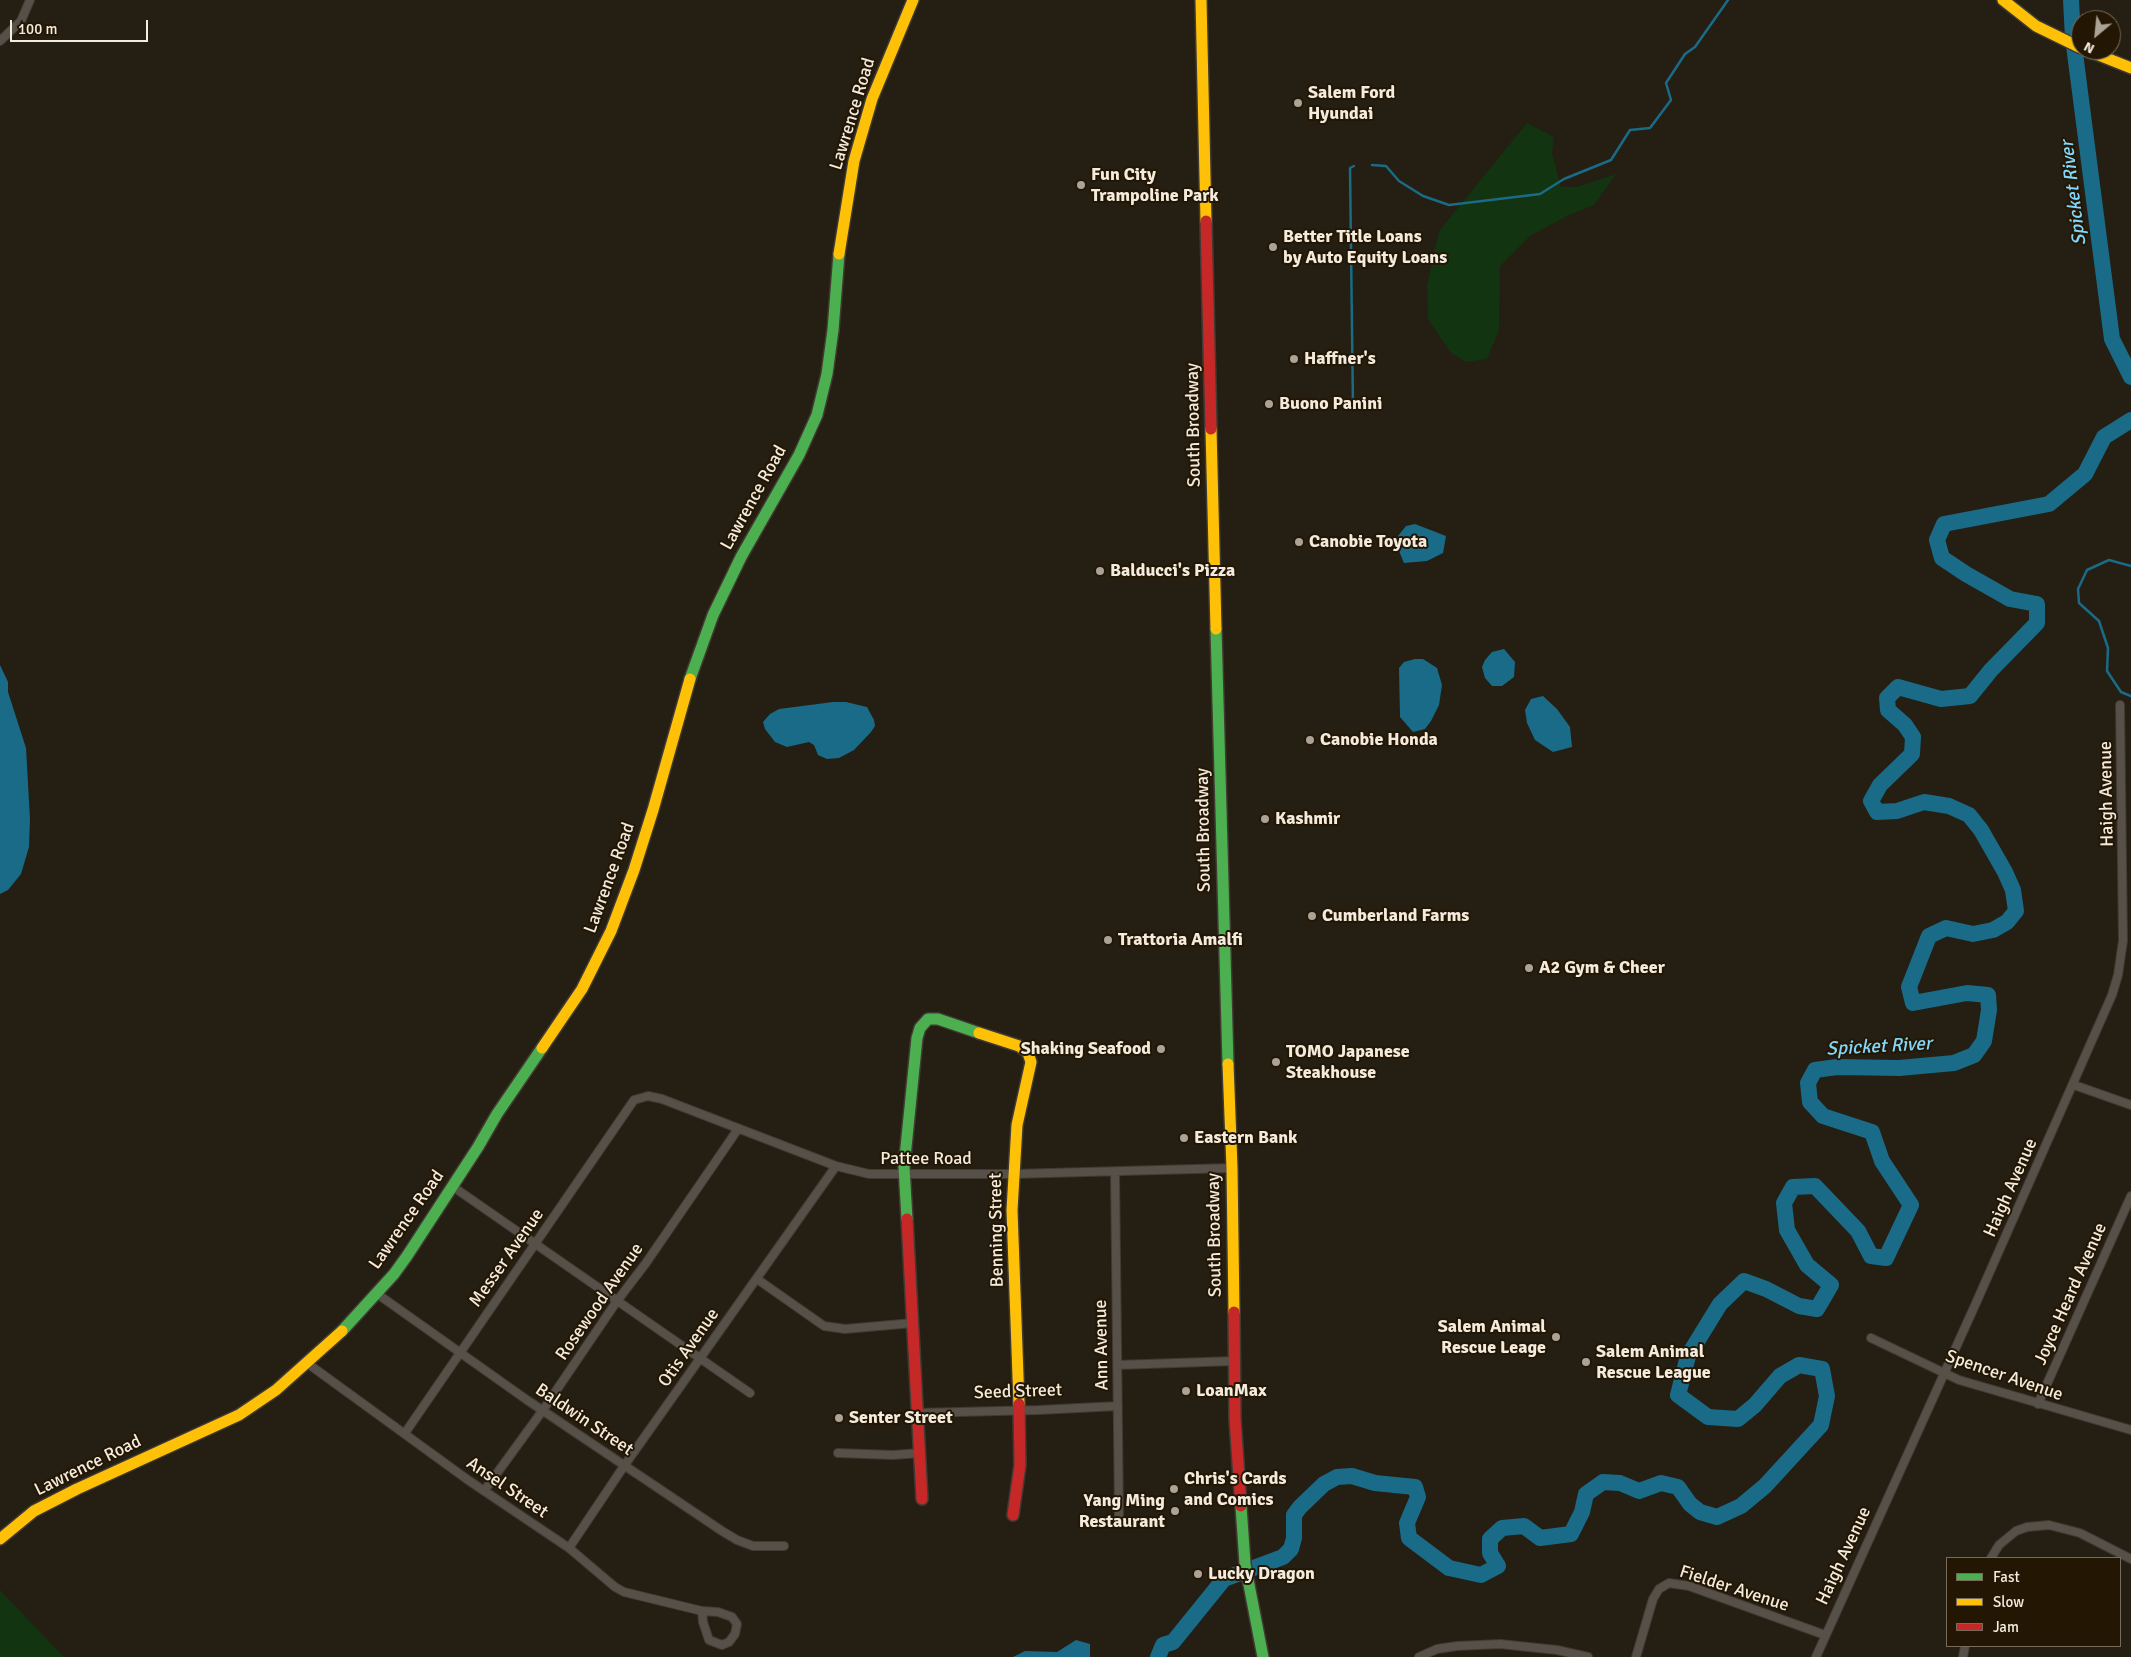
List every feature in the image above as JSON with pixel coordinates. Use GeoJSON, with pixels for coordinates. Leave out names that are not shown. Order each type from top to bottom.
{"type":"FeatureCollection","features":[{"type":"Feature","properties":{"kind":"street"},"geometry":{"type":"LineString","coordinates":[[0,41],[21,20],[30,0]]}},
{"type":"Feature","properties":{"kind":"street","name":"Lawrence Road"},"geometry":{"type":"LineString","coordinates":[[0,1539],[21,1520],[77,1489],[239,1415],[276,1390],[307,1363],[349,1323],[407,1256],[497,1114],[582,989],[598,960],[634,870],[654,810],[691,676],[713,615],[741,557],[799,455],[817,415],[827,374],[833,330],[840,245],[854,162],[872,99],[913,0]]}},
{"type":"Feature","properties":{"kind":"street","name":"South Broadway"},"geometry":{"type":"LineString","coordinates":[[1201,0],[1224,981],[1232,1168],[1238,1484],[1244,1564],[1263,1657]]}},
{"type":"Feature","properties":{"kind":"street"},"geometry":{"type":"LineString","coordinates":[[2002,0],[2036,26],[2071,44]]}},
{"type":"Feature","properties":{"kind":"street"},"geometry":{"type":"LineString","coordinates":[[2111,60],[2131,68]]}},
{"type":"Feature","properties":{"kind":"street","name":"Haigh Avenue"},"geometry":{"type":"LineString","coordinates":[[1816,1657],[1824,1635],[2074,1086],[2112,995],[2118,976],[2123,941],[2120,705]]}},
{"type":"Feature","properties":{"kind":"street","name":"Benning Street"},"geometry":{"type":"LineString","coordinates":[[905,1175],[917,1038],[920,1028],[928,1019],[948,1021],[1010,1042],[1028,1053],[1030,1062],[1028,1083],[1016,1125],[1012,1210],[1020,1432],[1020,1465],[1014,1515]]}},
{"type":"Feature","properties":{"kind":"street"},"geometry":{"type":"LineString","coordinates":[[2074,1086],[2131,1105]]}},
{"type":"Feature","properties":{"kind":"street","name":"Pattee Road"},"geometry":{"type":"LineString","coordinates":[[634,1100],[648,1096],[662,1099],[836,1166],[869,1174],[1014,1174],[1232,1168]]}},
{"type":"Feature","properties":{"kind":"street","name":"Messer Avenue"},"geometry":{"type":"LineString","coordinates":[[405,1433],[634,1100]]}},
{"type":"Feature","properties":{"kind":"street","name":"Rosewood Avenue"},"geometry":{"type":"LineString","coordinates":[[484,1491],[543,1410],[738,1129]]}},
{"type":"Feature","properties":{"kind":"street","name":"Otis Avenue"},"geometry":{"type":"LineString","coordinates":[[569,1548],[624,1466],[836,1166]]}},
{"type":"Feature","properties":{"kind":"street","name":"Ann Avenue"},"geometry":{"type":"LineString","coordinates":[[1115,1172],[1120,1517]]}},
{"type":"Feature","properties":{"kind":"street"},"geometry":{"type":"LineString","coordinates":[[905,1175],[922,1499]]}},
{"type":"Feature","properties":{"kind":"street"},"geometry":{"type":"LineString","coordinates":[[452,1186],[750,1393]]}},
{"type":"Feature","properties":{"kind":"street","name":"Joyce Heard Avenue"},"geometry":{"type":"LineString","coordinates":[[2038,1404],[2131,1196]]}},
{"type":"Feature","properties":{"kind":"street"},"geometry":{"type":"LineString","coordinates":[[756,1279],[824,1326],[845,1329],[913,1323]]}},
{"type":"Feature","properties":{"kind":"street","name":"Baldwin Street"},"geometry":{"type":"LineString","coordinates":[[376,1293],[624,1466],[737,1540],[753,1546],[784,1546]]}},
{"type":"Feature","properties":{"kind":"street","name":"Spencer Avenue"},"geometry":{"type":"LineString","coordinates":[[1871,1338],[1944,1374],[2038,1404],[2131,1430]]}},
{"type":"Feature","properties":{"kind":"street"},"geometry":{"type":"LineString","coordinates":[[1118,1365],[1235,1361]]}},
{"type":"Feature","properties":{"kind":"street","name":"Ansel Street"},"geometry":{"type":"LineString","coordinates":[[307,1363],[484,1491],[569,1548],[620,1590],[702,1611],[718,1612],[732,1617],[737,1624],[735,1634],[729,1642],[722,1645],[709,1640],[703,1622],[702,1611]]}},
{"type":"Feature","properties":{"kind":"street","name":"Seed Street"},"geometry":{"type":"LineString","coordinates":[[918,1413],[1118,1406]]}},
{"type":"Feature","properties":{"kind":"street"},"geometry":{"type":"LineString","coordinates":[[838,1453],[893,1455],[920,1453]]}},
{"type":"Feature","properties":{"kind":"street"},"geometry":{"type":"LineString","coordinates":[[1992,1557],[1999,1545],[2016,1531],[2027,1527],[2048,1525],[2080,1534],[2131,1559]]}},
{"type":"Feature","properties":{"kind":"street","name":"Fielder Avenue"},"geometry":{"type":"LineString","coordinates":[[1636,1657],[1653,1598],[1663,1585],[1676,1582],[1824,1635]]}},
{"type":"Feature","properties":{"kind":"street"},"geometry":{"type":"LineString","coordinates":[[1419,1657],[1437,1649],[1500,1644],[1557,1650],[1588,1657]]}},
{"type":"Feature","properties":{"kind":"green space"},"geometry":{"type":"Polygon","coordinates":[[[1527,123],[1554,137],[1552,153],[1561,187],[1577,187],[1616,174],[1594,205],[1569,215],[1530,236],[1500,266],[1499,330],[1487,359],[1466,362],[1451,353],[1428,319],[1427,285],[1439,231],[1527,123]]]}},
{"type":"Feature","properties":{"kind":"green space"},"geometry":{"type":"Polygon","coordinates":[[[0,1590],[64,1657],[0,1657],[0,1590]]]}},
{"type":"Feature","properties":{"kind":"water"},"geometry":{"type":"Polygon","coordinates":[[[1415,524],[1446,536],[1443,553],[1427,561],[1404,563],[1399,551],[1398,536],[1406,526],[1415,524]]]}},
{"type":"Feature","properties":{"kind":"water"},"geometry":{"type":"Polygon","coordinates":[[[1504,649],[1515,662],[1514,677],[1502,686],[1492,686],[1485,678],[1482,667],[1492,652],[1504,649]]]}},
{"type":"Feature","properties":{"kind":"water"},"geometry":{"type":"Polygon","coordinates":[[[1423,659],[1437,668],[1442,685],[1439,705],[1431,721],[1425,729],[1413,732],[1400,717],[1399,668],[1404,662],[1423,659]]]}},
{"type":"Feature","properties":{"kind":"water"},"geometry":{"type":"Polygon","coordinates":[[[0,665],[8,682],[8,692],[26,748],[30,819],[29,847],[21,874],[8,890],[0,894],[0,665]]]}},
{"type":"Feature","properties":{"kind":"water"},"geometry":{"type":"Polygon","coordinates":[[[1543,696],[1557,709],[1570,727],[1572,747],[1553,752],[1535,740],[1527,723],[1525,710],[1531,699],[1543,696]]]}},
{"type":"Feature","properties":{"kind":"water"},"geometry":{"type":"Polygon","coordinates":[[[846,702],[867,707],[875,726],[854,750],[839,758],[827,759],[818,755],[814,745],[809,742],[787,747],[775,742],[765,729],[763,722],[770,714],[779,709],[846,702]]]}},
{"type":"Feature","properties":{"kind":"water"},"geometry":{"type":"Polygon","coordinates":[[[1076,1640],[1090,1644],[1090,1657],[1013,1657],[1025,1651],[1057,1652],[1076,1640]]]}},
{"type":"Feature","properties":{"kind":"waterway"},"geometry":{"type":"LineString","coordinates":[[1372,165],[1386,166],[1399,181],[1423,196],[1449,205],[1540,194],[1564,179],[1611,160],[1630,130],[1650,128],[1671,100],[1666,83],[1685,54],[1695,47],[1728,0]]}},
{"type":"Feature","properties":{"kind":"waterway","name":"Spicket River"},"geometry":{"type":"LineString","coordinates":[[2071,0],[2073,38],[2112,339],[2131,377]]}},
{"type":"Feature","properties":{"kind":"waterway"},"geometry":{"type":"LineString","coordinates":[[1353,408],[1350,168],[1354,166]]}},
{"type":"Feature","properties":{"kind":"waterway","name":"Spicket River"},"geometry":{"type":"LineString","coordinates":[[1158,1657],[1163,1645],[1173,1642],[1224,1579],[1283,1557],[1291,1549],[1294,1538],[1294,1515],[1324,1484],[1337,1477],[1352,1476],[1375,1483],[1415,1487],[1418,1497],[1407,1523],[1409,1538],[1449,1568],[1481,1575],[1498,1566],[1490,1553],[1490,1539],[1502,1528],[1524,1526],[1540,1538],[1571,1534],[1582,1512],[1586,1494],[1603,1482],[1620,1483],[1639,1491],[1661,1483],[1678,1487],[1690,1504],[1700,1512],[1717,1517],[1741,1506],[1765,1486],[1821,1425],[1827,1396],[1822,1369],[1799,1365],[1780,1376],[1755,1405],[1738,1419],[1708,1417],[1678,1395],[1688,1356],[1720,1304],[1744,1281],[1766,1289],[1799,1306],[1817,1309],[1831,1285],[1807,1265],[1787,1230],[1784,1203],[1793,1187],[1815,1186],[1858,1231],[1871,1256],[1886,1258],[1911,1205],[1882,1161],[1872,1132],[1823,1116],[1810,1102],[1808,1083],[1815,1070],[1837,1067],[1899,1068],[1954,1063],[1974,1055],[1984,1041],[1989,1010],[1988,995],[1967,993],[1913,1003],[1909,987],[1929,936],[1946,928],[1973,934],[1993,930],[2007,922],[2016,911],[2013,890],[2005,872],[1981,830],[1969,815],[1949,806],[1924,802],[1897,811],[1877,812],[1871,801],[1880,785],[1912,754],[1913,737],[1905,725],[1888,710],[1887,698],[1898,687],[1941,699],[1970,696],[1991,670],[2037,623],[2037,604],[2010,599],[1942,558],[1937,540],[1944,524],[2049,504],[2085,474],[2104,437],[2131,420]]}},
{"type":"Feature","properties":{"kind":"waterway"},"geometry":{"type":"LineString","coordinates":[[2131,566],[2109,560],[2087,570],[2078,589],[2079,603],[2099,621],[2108,648],[2107,671],[2121,692],[2131,696]]}},
{"type":"Feature","properties":{"kind":"traffic: fast"},"geometry":{"type":"LineString","coordinates":[[690,679],[713,615],[741,557],[799,455],[817,415],[827,374],[833,330],[839,254]]}},
{"type":"Feature","properties":{"kind":"traffic: fast"},"geometry":{"type":"LineString","coordinates":[[1216,629],[1228,1064]]}},
{"type":"Feature","properties":{"kind":"traffic: fast"},"geometry":{"type":"LineString","coordinates":[[907,1219],[904,1167],[917,1038],[920,1028],[928,1019],[938,1019],[979,1033]]}},
{"type":"Feature","properties":{"kind":"traffic: fast"},"geometry":{"type":"LineString","coordinates":[[342,1331],[394,1274],[407,1256],[478,1147],[497,1114],[542,1048]]}},
{"type":"Feature","properties":{"kind":"traffic: fast"},"geometry":{"type":"LineString","coordinates":[[1241,1506],[1245,1564],[1263,1657]]}},
{"type":"Feature","properties":{"kind":"traffic: slow"},"geometry":{"type":"LineString","coordinates":[[839,254],[854,161],[872,99],[913,0]]}},
{"type":"Feature","properties":{"kind":"traffic: slow"},"geometry":{"type":"LineString","coordinates":[[1201,0],[1206,221]]}},
{"type":"Feature","properties":{"kind":"traffic: slow"},"geometry":{"type":"LineString","coordinates":[[2003,0],[2036,26],[2071,43]]}},
{"type":"Feature","properties":{"kind":"traffic: slow"},"geometry":{"type":"LineString","coordinates":[[2111,60],[2131,68]]}},
{"type":"Feature","properties":{"kind":"traffic: slow"},"geometry":{"type":"LineString","coordinates":[[1211,429],[1216,629]]}},
{"type":"Feature","properties":{"kind":"traffic: slow"},"geometry":{"type":"LineString","coordinates":[[542,1048],[582,989],[611,931],[634,870],[653,810],[690,679]]}},
{"type":"Feature","properties":{"kind":"traffic: slow"},"geometry":{"type":"LineString","coordinates":[[979,1033],[1019,1046],[1028,1053],[1031,1062],[1017,1125],[1012,1210],[1019,1404]]}},
{"type":"Feature","properties":{"kind":"traffic: slow"},"geometry":{"type":"LineString","coordinates":[[1228,1064],[1234,1312]]}},
{"type":"Feature","properties":{"kind":"traffic: slow"},"geometry":{"type":"LineString","coordinates":[[0,1539],[34,1511],[77,1489],[239,1415],[276,1390],[342,1331]]}},
{"type":"Feature","properties":{"kind":"traffic: jam"},"geometry":{"type":"LineString","coordinates":[[1206,221],[1211,429]]}},
{"type":"Feature","properties":{"kind":"traffic: jam"},"geometry":{"type":"LineString","coordinates":[[907,1219],[922,1499]]}},
{"type":"Feature","properties":{"kind":"traffic: jam"},"geometry":{"type":"LineString","coordinates":[[1234,1312],[1235,1419],[1241,1506]]}},
{"type":"Feature","properties":{"kind":"traffic: jam"},"geometry":{"type":"LineString","coordinates":[[1013,1515],[1020,1465],[1019,1404]]}},
{"type":"Feature","properties":{"kind":"place","name":"Salem Ford Hyundai"},"geometry":{"type":"Point","coordinates":[1298,103]}},
{"type":"Feature","properties":{"kind":"place","name":"Fun City Trampoline Park"},"geometry":{"type":"Point","coordinates":[1081,185]}},
{"type":"Feature","properties":{"kind":"place","name":"Better Title Loans by Auto Equity Loans"},"geometry":{"type":"Point","coordinates":[1273,247]}},
{"type":"Feature","properties":{"kind":"place","name":"Haffner's"},"geometry":{"type":"Point","coordinates":[1294,359]}},
{"type":"Feature","properties":{"kind":"place","name":"Buono Panini"},"geometry":{"type":"Point","coordinates":[1269,404]}},
{"type":"Feature","properties":{"kind":"place","name":"Canobie Toyota"},"geometry":{"type":"Point","coordinates":[1299,542]}},
{"type":"Feature","properties":{"kind":"place","name":"Balducci's Pizza"},"geometry":{"type":"Point","coordinates":[1100,571]}},
{"type":"Feature","properties":{"kind":"place","name":"Canobie Honda"},"geometry":{"type":"Point","coordinates":[1310,740]}},
{"type":"Feature","properties":{"kind":"place","name":"Kashmir"},"geometry":{"type":"Point","coordinates":[1265,819]}},
{"type":"Feature","properties":{"kind":"place","name":"Cumberland Farms"},"geometry":{"type":"Point","coordinates":[1312,916]}},
{"type":"Feature","properties":{"kind":"place","name":"Trattoria Amalfi"},"geometry":{"type":"Point","coordinates":[1108,940]}},
{"type":"Feature","properties":{"kind":"place","name":"A2 Gym & Cheer"},"geometry":{"type":"Point","coordinates":[1529,968]}},
{"type":"Feature","properties":{"kind":"place","name":"Shaking Seafood"},"geometry":{"type":"Point","coordinates":[1161,1049]}},
{"type":"Feature","properties":{"kind":"place","name":"TOMO Japanese Steakhouse"},"geometry":{"type":"Point","coordinates":[1276,1062]}},
{"type":"Feature","properties":{"kind":"place","name":"Eastern Bank"},"geometry":{"type":"Point","coordinates":[1184,1138]}},
{"type":"Feature","properties":{"kind":"place","name":"Salem Animal Rescue Leage"},"geometry":{"type":"Point","coordinates":[1556,1337]}},
{"type":"Feature","properties":{"kind":"place","name":"Salem Animal Rescue League"},"geometry":{"type":"Point","coordinates":[1586,1362]}},
{"type":"Feature","properties":{"kind":"place","name":"LoanMax"},"geometry":{"type":"Point","coordinates":[1186,1391]}},
{"type":"Feature","properties":{"kind":"place","name":"Senter Street"},"geometry":{"type":"Point","coordinates":[839,1418]}},
{"type":"Feature","properties":{"kind":"place","name":"Chris's Cards and Comics"},"geometry":{"type":"Point","coordinates":[1174,1489]}},
{"type":"Feature","properties":{"kind":"place","name":"Yang Ming Restaurant"},"geometry":{"type":"Point","coordinates":[1175,1511]}},
{"type":"Feature","properties":{"kind":"place","name":"Lucky Dragon"},"geometry":{"type":"Point","coordinates":[1198,1574]}}]}
